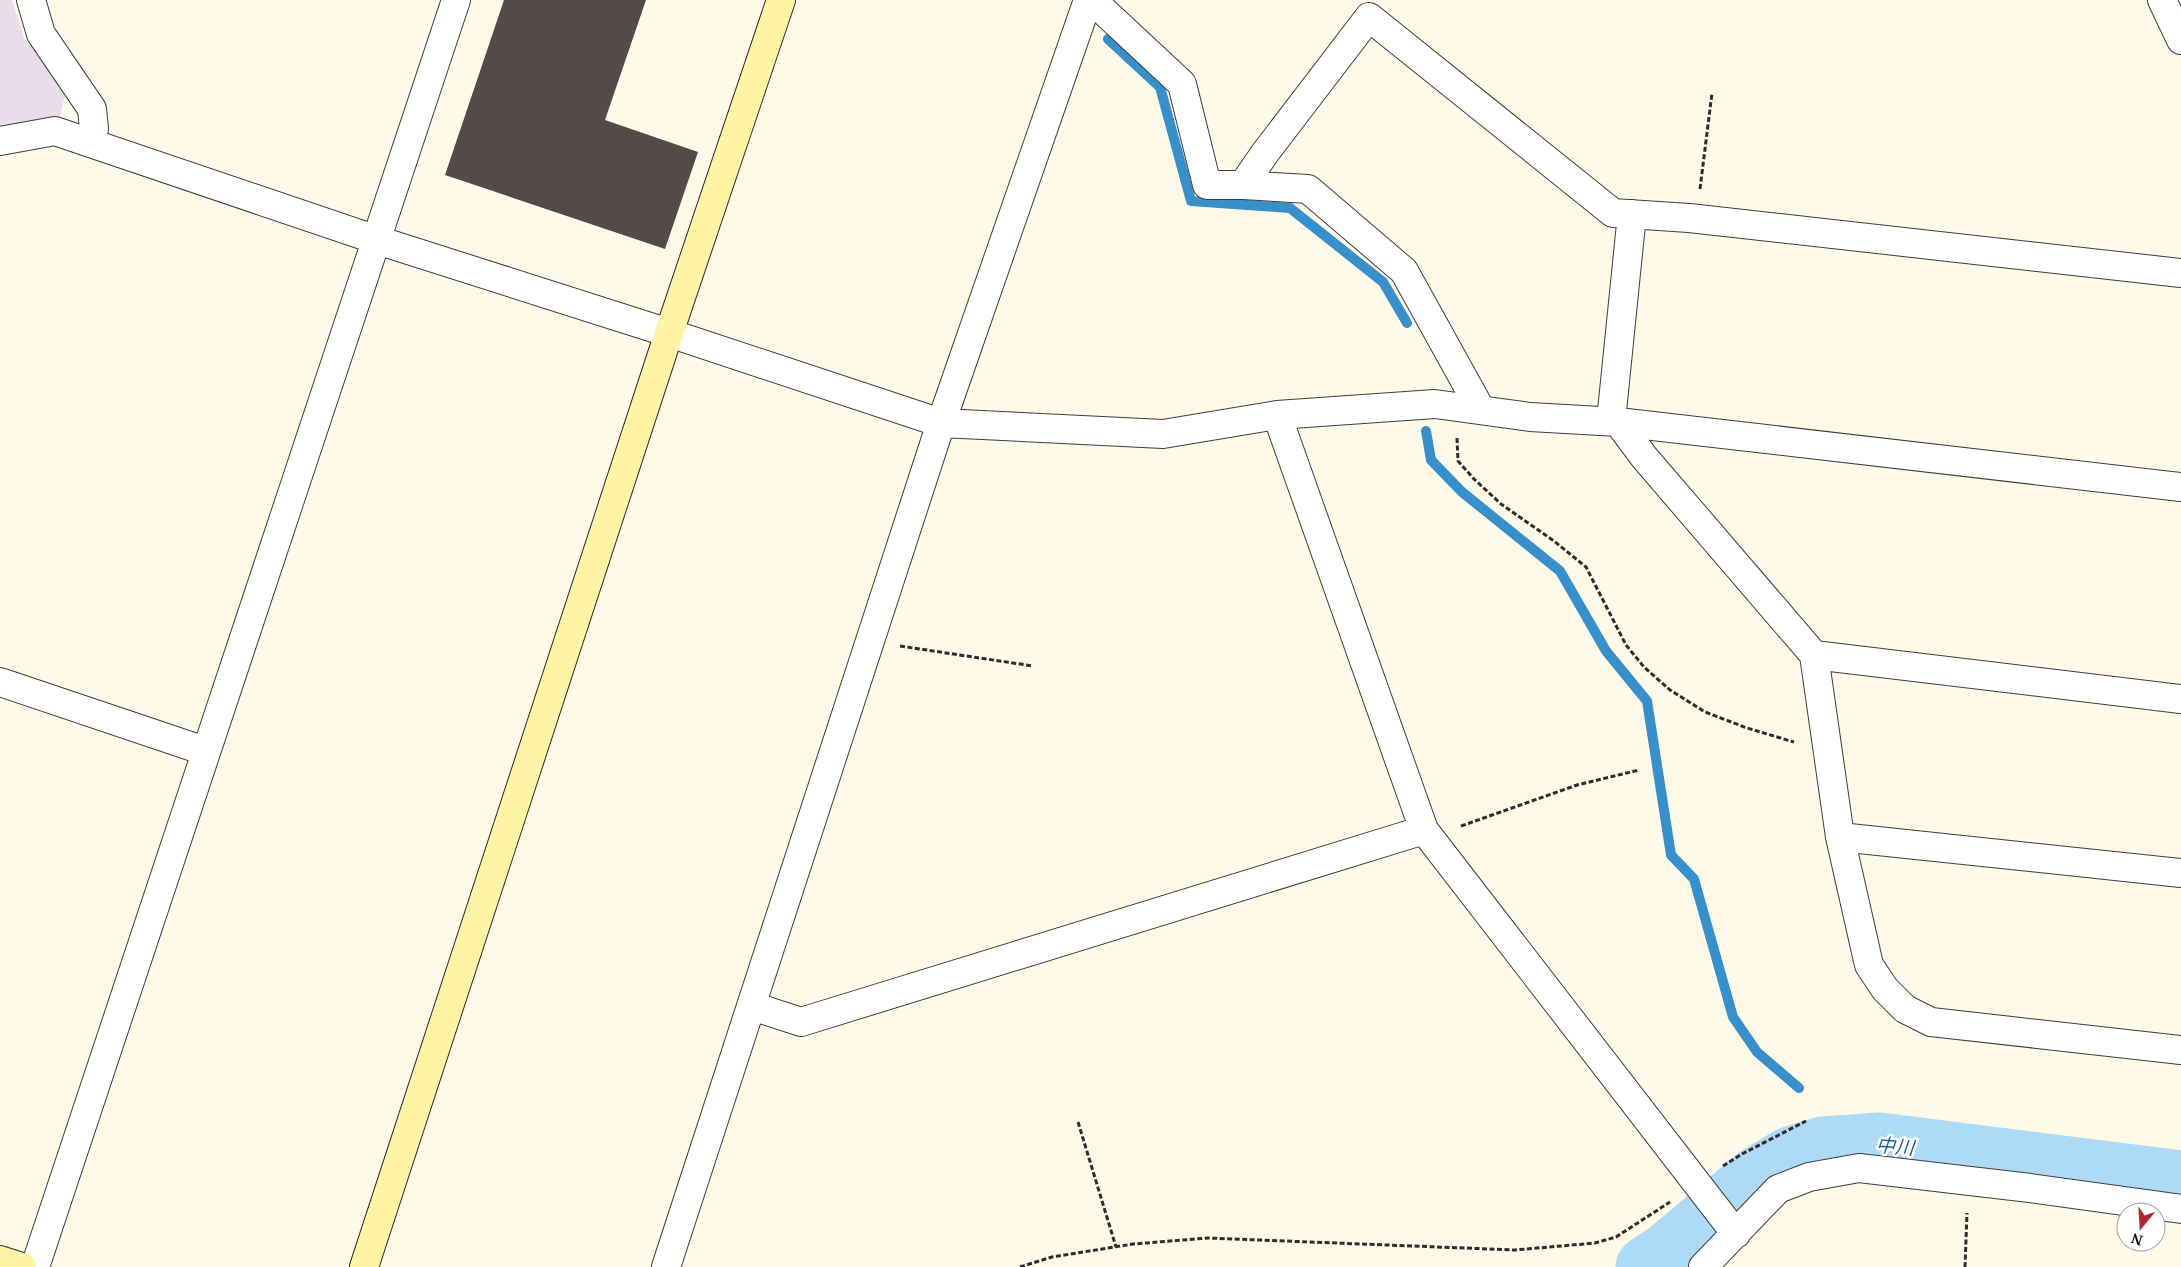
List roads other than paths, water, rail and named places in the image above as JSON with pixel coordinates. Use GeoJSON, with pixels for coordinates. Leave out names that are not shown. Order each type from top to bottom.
{"type":"FeatureCollection","features":[{"type":"Feature","properties":{"kind":"street"},"geometry":{"type":"LineString","coordinates":[[31,0],[41,34],[92,109],[94,129],[90,142]]}},
{"type":"Feature","properties":{"kind":"street"},"geometry":{"type":"LineString","coordinates":[[35,1267],[456,0]]}},
{"type":"Feature","properties":{"kind":"street"},"geometry":{"type":"LineString","coordinates":[[364,1267],[669,333],[782,0]]}},
{"type":"Feature","properties":{"kind":"street"},"geometry":{"type":"LineString","coordinates":[[666,1267],[941,423],[1088,0]]}},
{"type":"Feature","properties":{"kind":"street"},"geometry":{"type":"LineString","coordinates":[[1092,0],[1182,84],[1207,186],[1243,185],[1308,189],[1404,271],[1471,409]]}},
{"type":"Feature","properties":{"kind":"street"},"geometry":{"type":"LineString","coordinates":[[2162,0],[2181,40]]}},
{"type":"Feature","properties":{"kind":"street"},"geometry":{"type":"LineString","coordinates":[[1243,185],[1265,153],[1369,17],[1612,213],[1696,219],[2181,273]]}},
{"type":"Feature","properties":{"kind":"street"},"geometry":{"type":"LineString","coordinates":[[0,142],[55,131],[376,240],[669,333],[941,423],[1163,434],[1277,415],[1435,404],[1530,417],[1614,421],[2181,487]]}},
{"type":"Feature","properties":{"kind":"street"},"geometry":{"type":"LineString","coordinates":[[1632,214],[1614,421],[1814,656],[1840,836],[1869,965],[1885,990],[1905,1009],[1931,1022],[2181,1050]]}},
{"type":"Feature","properties":{"kind":"street"},"geometry":{"type":"LineString","coordinates":[[1277,415],[1429,837],[1736,1234]]}},
{"type":"Feature","properties":{"kind":"street"},"geometry":{"type":"LineString","coordinates":[[1814,656],[2181,700]]}},
{"type":"Feature","properties":{"kind":"street"},"geometry":{"type":"LineString","coordinates":[[0,682],[206,751]]}},
{"type":"Feature","properties":{"kind":"street"},"geometry":{"type":"LineString","coordinates":[[1840,836],[2181,873]]}},
{"type":"Feature","properties":{"kind":"street"},"geometry":{"type":"LineString","coordinates":[[752,1006],[801,1022],[1429,837]]}},
{"type":"Feature","properties":{"kind":"street"},"geometry":{"type":"LineString","coordinates":[[1703,1267],[1778,1189],[1809,1177],[1859,1168],[2030,1188],[2181,1210]]}},
{"type":"Feature","properties":{"kind":"street"},"geometry":{"type":"LineString","coordinates":[[0,1260],[22,1267]]}},
{"type":"Feature","properties":{"kind":"waterway"},"geometry":{"type":"LineString","coordinates":[[1108,39],[1160,87],[1191,201],[1290,208],[1383,282],[1407,323]]}},
{"type":"Feature","properties":{"kind":"waterway"},"geometry":{"type":"LineString","coordinates":[[1426,431],[1431,460],[1462,492],[1560,571],[1606,651],[1647,701],[1671,855],[1694,879],[1733,1017],[1757,1052],[1799,1088]]}},
{"type":"Feature","properties":{"kind":"waterway","name":"中川"},"geometry":{"type":"LineString","coordinates":[[1646,1267],[1667,1253],[1757,1177],[1790,1157],[1823,1147],[1880,1143],[2181,1181]]}}]}
